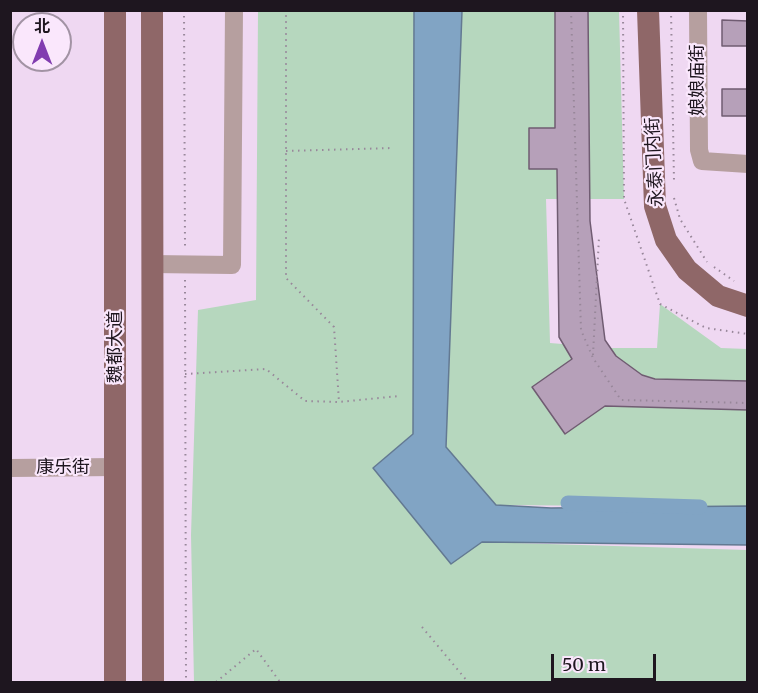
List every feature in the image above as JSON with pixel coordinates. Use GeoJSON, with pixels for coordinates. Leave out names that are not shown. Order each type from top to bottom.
{"type":"FeatureCollection","features":[{"type":"Feature","properties":{"kind":"main road","name":"魏都大道"},"geometry":{"type":"LineString","coordinates":[[115,10],[115,682]]}},
{"type":"Feature","properties":{"kind":"main road","name":"魏都大道"},"geometry":{"type":"LineString","coordinates":[[152,10],[153,682]]}},
{"type":"Feature","properties":{"kind":"main road","name":"永泰门内街"},"geometry":{"type":"LineString","coordinates":[[648,10],[654,206],[666,240],[687,270],[718,296],[747,306]]}},
{"type":"Feature","properties":{"kind":"street"},"geometry":{"type":"LineString","coordinates":[[152,264],[232,265],[234,10]]}},
{"type":"Feature","properties":{"kind":"street","name":"娘娘庙街"},"geometry":{"type":"LineString","coordinates":[[698,10],[699,150],[702,161],[747,164]]}},
{"type":"Feature","properties":{"kind":"street","name":"康乐街"},"geometry":{"type":"LineString","coordinates":[[10,468],[116,467]]}},
{"type":"Feature","properties":{"kind":"path"},"geometry":{"type":"LineString","coordinates":[[184,10],[186,682]]}},
{"type":"Feature","properties":{"kind":"path"},"geometry":{"type":"LineString","coordinates":[[289,10],[286,15],[286,278],[334,327],[339,402]]}},
{"type":"Feature","properties":{"kind":"path"},"geometry":{"type":"LineString","coordinates":[[571,10],[581,330],[593,358],[621,400],[747,403]]}},
{"type":"Feature","properties":{"kind":"path"},"geometry":{"type":"LineString","coordinates":[[286,151],[393,148]]}},
{"type":"Feature","properties":{"kind":"path"},"geometry":{"type":"LineString","coordinates":[[593,358],[598,237]]}},
{"type":"Feature","properties":{"kind":"path"},"geometry":{"type":"LineString","coordinates":[[185,374],[266,369],[305,401],[339,402],[399,396]]}},
{"type":"Feature","properties":{"kind":"path"},"geometry":{"type":"LineString","coordinates":[[422,627],[468,682]]}},
{"type":"Feature","properties":{"kind":"path"},"geometry":{"type":"LineString","coordinates":[[216,682],[255,649],[280,682]]}},
{"type":"Feature","properties":{"kind":"green space"},"geometry":{"type":"Polygon","coordinates":[[[258,11],[414,11],[413,434],[373,468],[482,542],[747,550],[747,682],[194,682],[191,535],[198,310],[256,300],[258,11]]]}},
{"type":"Feature","properties":{"kind":"green space"},"geometry":{"type":"Polygon","coordinates":[[[462,11],[619,11],[624,199],[546,199],[550,343],[611,348],[657,348],[660,304],[721,348],[747,349],[747,507],[496,505],[446,447],[462,11]]]}},
{"type":"Feature","properties":{"kind":"water"},"geometry":{"type":"Polygon","coordinates":[[[414,11],[462,11],[446,447],[496,505],[551,508],[747,506],[747,545],[482,542],[451,564],[373,468],[413,434],[414,11]]]}},
{"type":"Feature","properties":{"kind":"building"},"geometry":{"type":"Polygon","coordinates":[[[555,10],[588,10],[590,221],[605,340],[616,356],[642,375],[655,379],[748,381],[748,410],[605,406],[565,434],[532,387],[572,359],[559,337],[557,169],[529,169],[529,128],[555,128],[555,10]]]}},
{"type":"Feature","properties":{"kind":"building"},"geometry":{"type":"Polygon","coordinates":[[[722,20],[748,21],[748,46],[722,46],[722,20]]]}},
{"type":"Feature","properties":{"kind":"building"},"geometry":{"type":"Polygon","coordinates":[[[722,89],[748,89],[748,116],[722,116],[722,89]]]}},
{"type":"Feature","properties":{"kind":"waterway"},"geometry":{"type":"LineString","coordinates":[[568,503],[700,507]]}}]}
